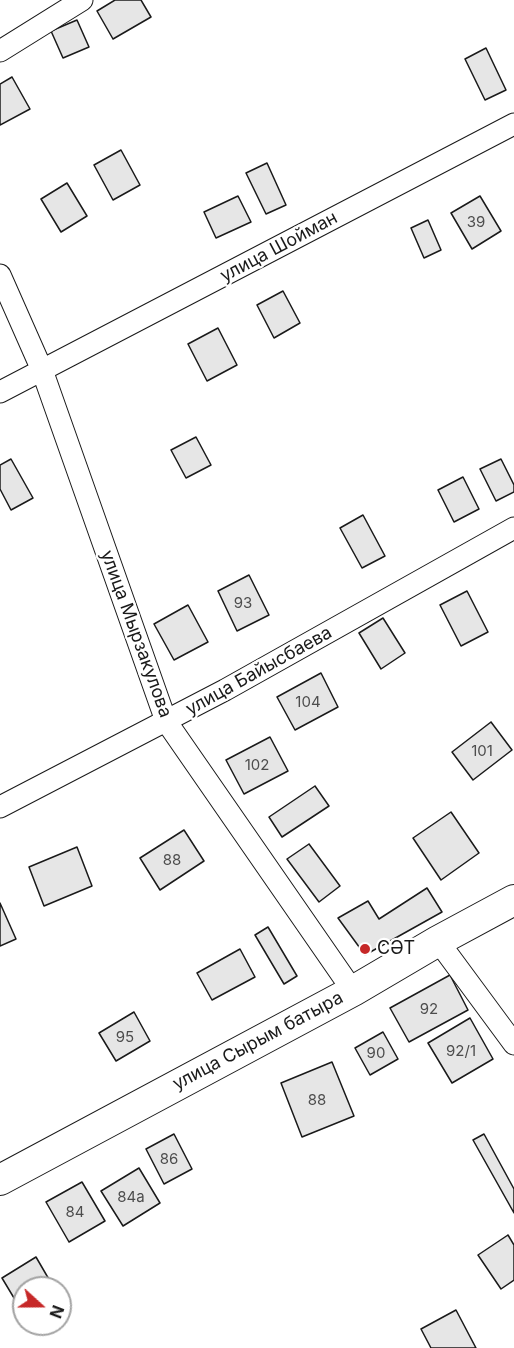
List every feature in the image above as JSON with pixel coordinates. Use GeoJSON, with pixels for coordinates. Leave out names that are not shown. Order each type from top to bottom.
{"type":"FeatureCollection","features":[{"type":"Feature","properties":{"kind":"street"},"geometry":{"type":"LineString","coordinates":[[0,51],[82,0]]}},
{"type":"Feature","properties":{"kind":"street","name":"улица Шойман"},"geometry":{"type":"LineString","coordinates":[[0,392],[514,124]]}},
{"type":"Feature","properties":{"kind":"street","name":"улица Мырзакулова"},"geometry":{"type":"LineString","coordinates":[[0,275],[43,370],[166,722],[353,991]]}},
{"type":"Feature","properties":{"kind":"street","name":"улица Байысбаева"},"geometry":{"type":"LineString","coordinates":[[0,807],[225,690],[514,528]]}},
{"type":"Feature","properties":{"kind":"street","name":"улица Сырым батыра"},"geometry":{"type":"LineString","coordinates":[[0,1180],[353,991],[514,900]]}},
{"type":"Feature","properties":{"kind":"street"},"geometry":{"type":"LineString","coordinates":[[438,941],[514,1044]]}},
{"type":"Feature","properties":{"kind":"building"},"geometry":{"type":"Polygon","coordinates":[[[115,0],[141,0],[151,17],[113,39],[97,11],[115,0]]]}},
{"type":"Feature","properties":{"kind":"building"},"geometry":{"type":"Polygon","coordinates":[[[77,20],[89,47],[63,58],[51,31],[77,20]]]}},
{"type":"Feature","properties":{"kind":"building"},"geometry":{"type":"Polygon","coordinates":[[[486,48],[506,90],[485,100],[465,59],[486,48]]]}},
{"type":"Feature","properties":{"kind":"building"},"geometry":{"type":"Polygon","coordinates":[[[12,77],[30,109],[0,125],[0,84],[12,77]]]}},
{"type":"Feature","properties":{"kind":"building"},"geometry":{"type":"Polygon","coordinates":[[[121,150],[140,185],[113,200],[94,165],[121,150]]]}},
{"type":"Feature","properties":{"kind":"building"},"geometry":{"type":"Polygon","coordinates":[[[267,163],[286,205],[266,214],[246,173],[267,163]]]}},
{"type":"Feature","properties":{"kind":"building"},"geometry":{"type":"Polygon","coordinates":[[[67,183],[87,216],[61,232],[41,199],[67,183]]]}},
{"type":"Feature","properties":{"kind":"building"},"geometry":{"type":"Polygon","coordinates":[[[238,196],[251,222],[216,238],[204,212],[238,196]]]}},
{"type":"Feature","properties":{"kind":"building"},"geometry":{"type":"Polygon","coordinates":[[[480,196],[501,231],[472,249],[451,213],[480,196]]]}},
{"type":"Feature","properties":{"kind":"building"},"geometry":{"type":"Polygon","coordinates":[[[428,220],[441,250],[424,258],[411,228],[428,220]]]}},
{"type":"Feature","properties":{"kind":"building"},"geometry":{"type":"Polygon","coordinates":[[[283,291],[300,323],[274,338],[257,305],[283,291]]]}},
{"type":"Feature","properties":{"kind":"building"},"geometry":{"type":"Polygon","coordinates":[[[218,328],[237,365],[207,381],[188,344],[218,328]]]}},
{"type":"Feature","properties":{"kind":"building"},"geometry":{"type":"Polygon","coordinates":[[[196,437],[211,465],[186,478],[171,450],[196,437]]]}},
{"type":"Feature","properties":{"kind":"building"},"geometry":{"type":"Polygon","coordinates":[[[11,459],[33,498],[11,510],[0,489],[0,465],[11,459]]]}},
{"type":"Feature","properties":{"kind":"building"},"geometry":{"type":"Polygon","coordinates":[[[501,459],[514,485],[514,492],[496,501],[480,469],[501,459]]]}},
{"type":"Feature","properties":{"kind":"building"},"geometry":{"type":"Polygon","coordinates":[[[463,477],[479,509],[454,522],[438,490],[463,477]]]}},
{"type":"Feature","properties":{"kind":"building"},"geometry":{"type":"Polygon","coordinates":[[[363,515],[385,556],[362,568],[340,528],[363,515]]]}},
{"type":"Feature","properties":{"kind":"building"},"geometry":{"type":"Polygon","coordinates":[[[249,575],[269,615],[237,631],[218,591],[249,575]]]}},
{"type":"Feature","properties":{"kind":"building"},"geometry":{"type":"Polygon","coordinates":[[[467,591],[488,632],[461,646],[440,605],[467,591]]]}},
{"type":"Feature","properties":{"kind":"building"},"geometry":{"type":"Polygon","coordinates":[[[188,605],[208,642],[174,660],[154,624],[188,605]]]}},
{"type":"Feature","properties":{"kind":"building"},"geometry":{"type":"Polygon","coordinates":[[[383,618],[405,653],[381,669],[359,633],[383,618]]]}},
{"type":"Feature","properties":{"kind":"building"},"geometry":{"type":"Polygon","coordinates":[[[321,673],[338,707],[295,730],[277,697],[321,673]]]}},
{"type":"Feature","properties":{"kind":"building"},"geometry":{"type":"Polygon","coordinates":[[[491,722],[512,750],[473,780],[452,752],[491,722]]]}},
{"type":"Feature","properties":{"kind":"building"},"geometry":{"type":"Polygon","coordinates":[[[270,737],[288,771],[244,794],[226,760],[270,737]]]}},
{"type":"Feature","properties":{"kind":"building"},"geometry":{"type":"Polygon","coordinates":[[[315,786],[329,806],[282,837],[269,817],[315,786]]]}},
{"type":"Feature","properties":{"kind":"building"},"geometry":{"type":"Polygon","coordinates":[[[451,812],[479,853],[441,880],[413,838],[451,812]]]}},
{"type":"Feature","properties":{"kind":"building"},"geometry":{"type":"Polygon","coordinates":[[[184,830],[204,861],[160,890],[140,858],[184,830]]]}},
{"type":"Feature","properties":{"kind":"building"},"geometry":{"type":"Polygon","coordinates":[[[309,844],[340,886],[319,902],[287,859],[309,844]]]}},
{"type":"Feature","properties":{"kind":"building"},"geometry":{"type":"Polygon","coordinates":[[[77,847],[92,886],[44,906],[29,867],[77,847]]]}},
{"type":"Feature","properties":{"kind":"building"},"geometry":{"type":"Polygon","coordinates":[[[427,888],[442,912],[365,955],[338,918],[368,901],[379,919],[427,888]]]}},
{"type":"Feature","properties":{"kind":"building"},"geometry":{"type":"Polygon","coordinates":[[[0,903],[16,939],[0,946],[0,903]]]}},
{"type":"Feature","properties":{"kind":"building"},"geometry":{"type":"Polygon","coordinates":[[[268,927],[297,976],[284,984],[255,935],[268,927]]]}},
{"type":"Feature","properties":{"kind":"building"},"geometry":{"type":"Polygon","coordinates":[[[240,949],[255,977],[212,1000],[197,973],[240,949]]]}},
{"type":"Feature","properties":{"kind":"building"},"geometry":{"type":"Polygon","coordinates":[[[450,975],[468,1010],[409,1042],[390,1008],[450,975]]]}},
{"type":"Feature","properties":{"kind":"building"},"geometry":{"type":"Polygon","coordinates":[[[134,1012],[150,1041],[116,1061],[99,1033],[134,1012]]]}},
{"type":"Feature","properties":{"kind":"building"},"geometry":{"type":"Polygon","coordinates":[[[470,1018],[493,1059],[452,1083],[428,1043],[470,1018]]]}},
{"type":"Feature","properties":{"kind":"building"},"geometry":{"type":"Polygon","coordinates":[[[383,1032],[398,1059],[370,1075],[355,1048],[383,1032]]]}},
{"type":"Feature","properties":{"kind":"building"},"geometry":{"type":"Polygon","coordinates":[[[332,1062],[354,1116],[302,1137],[281,1083],[332,1062]]]}},
{"type":"Feature","properties":{"kind":"building"},"geometry":{"type":"Polygon","coordinates":[[[174,1134],[192,1169],[164,1184],[146,1149],[174,1134]]]}},
{"type":"Feature","properties":{"kind":"building"},"geometry":{"type":"Polygon","coordinates":[[[484,1134],[514,1189],[514,1213],[473,1140],[484,1134]]]}},
{"type":"Feature","properties":{"kind":"building"},"geometry":{"type":"Polygon","coordinates":[[[139,1168],[160,1203],[123,1226],[101,1191],[139,1168]]]}},
{"type":"Feature","properties":{"kind":"building"},"geometry":{"type":"Polygon","coordinates":[[[82,1182],[105,1221],[69,1242],[46,1202],[82,1182]]]}},
{"type":"Feature","properties":{"kind":"building"},"geometry":{"type":"Polygon","coordinates":[[[508,1235],[514,1245],[514,1280],[501,1289],[478,1255],[508,1235]]]}},
{"type":"Feature","properties":{"kind":"building"},"geometry":{"type":"Polygon","coordinates":[[[36,1257],[47,1276],[12,1276],[12,1295],[2,1278],[36,1257]]]}},
{"type":"Feature","properties":{"kind":"building"},"geometry":{"type":"Polygon","coordinates":[[[456,1310],[476,1348],[431,1348],[421,1329],[456,1310]]]}},
{"type":"Feature","properties":{"kind":"place","name":"СƏТ"},"geometry":{"type":"Point","coordinates":[365,949]}}]}
